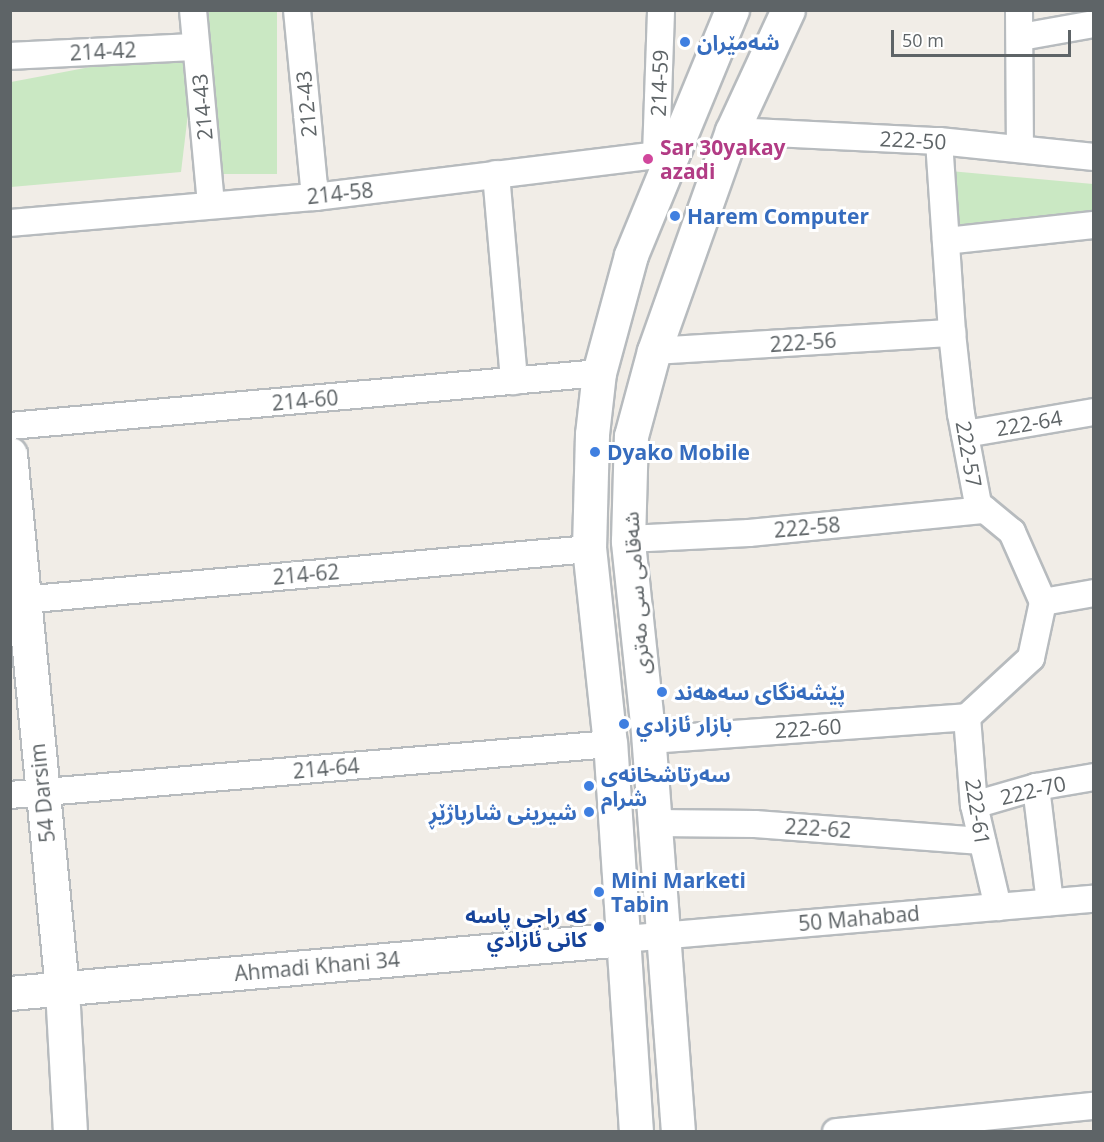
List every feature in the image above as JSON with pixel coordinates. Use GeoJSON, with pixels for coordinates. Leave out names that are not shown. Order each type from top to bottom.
{"type":"FeatureCollection","features":[{"type":"Feature","properties":{"kind":"main road","name":"شەقامی سی مەتری"},"geometry":{"type":"LineString","coordinates":[[636,1131],[610,744],[589,549],[592,434],[599,373],[631,255],[663,156],[732,10]]}},
{"type":"Feature","properties":{"kind":"main road","name":"شەقامی سی مەتری"},"geometry":{"type":"LineString","coordinates":[[678,1131],[661,934],[649,740],[628,539],[631,436],[654,351],[732,131],[788,10]]}},
{"type":"Feature","properties":{"kind":"main road"},"geometry":{"type":"LineString","coordinates":[[631,255],[658,274],[681,273]]}},
{"type":"Feature","properties":{"kind":"main road","name":"54 Darsim"},"geometry":{"type":"LineString","coordinates":[[10,454],[16,601],[42,793],[62,989],[70,1131]]}},
{"type":"Feature","properties":{"kind":"main road","name":"Ahmadi Khani 34"},"geometry":{"type":"LineString","coordinates":[[10,993],[624,939]]}},
{"type":"Feature","properties":{"kind":"street","name":"214-43"},"geometry":{"type":"LineString","coordinates":[[193,10],[210,203]]}},
{"type":"Feature","properties":{"kind":"street","name":"212-43"},"geometry":{"type":"LineString","coordinates":[[297,10],[315,197]]}},
{"type":"Feature","properties":{"kind":"street","name":"214-59"},"geometry":{"type":"LineString","coordinates":[[661,10],[663,156]]}},
{"type":"Feature","properties":{"kind":"street"},"geometry":{"type":"LineString","coordinates":[[1018,10],[1020,148]]}},
{"type":"Feature","properties":{"kind":"street"},"geometry":{"type":"LineString","coordinates":[[1020,37],[1094,24]]}},
{"type":"Feature","properties":{"kind":"street","name":"214-42"},"geometry":{"type":"LineString","coordinates":[[10,56],[196,47]]}},
{"type":"Feature","properties":{"kind":"street","name":"222-50"},"geometry":{"type":"LineString","coordinates":[[732,131],[939,141],[1094,157]]}},
{"type":"Feature","properties":{"kind":"street","name":"222-57"},"geometry":{"type":"LineString","coordinates":[[939,141],[952,333],[965,434],[978,504],[1012,532],[1043,602]]}},
{"type":"Feature","properties":{"kind":"street","name":"214-58"},"geometry":{"type":"LineString","coordinates":[[10,223],[210,203],[315,197],[663,156]]}},
{"type":"Feature","properties":{"kind":"street"},"geometry":{"type":"LineString","coordinates":[[496,174],[514,381]]}},
{"type":"Feature","properties":{"kind":"street"},"geometry":{"type":"LineString","coordinates":[[946,241],[1094,225]]}},
{"type":"Feature","properties":{"kind":"street","name":"222-56"},"geometry":{"type":"LineString","coordinates":[[654,351],[952,333]]}},
{"type":"Feature","properties":{"kind":"street","name":"214-60"},"geometry":{"type":"LineString","coordinates":[[10,426],[599,373]]}},
{"type":"Feature","properties":{"kind":"street","name":"222-64"},"geometry":{"type":"LineString","coordinates":[[965,434],[1094,412]]}},
{"type":"Feature","properties":{"kind":"street","name":"222-58"},"geometry":{"type":"LineString","coordinates":[[628,539],[749,533],[985,510]]}},
{"type":"Feature","properties":{"kind":"street","name":"214-62"},"geometry":{"type":"LineString","coordinates":[[16,601],[589,549]]}},
{"type":"Feature","properties":{"kind":"street"},"geometry":{"type":"LineString","coordinates":[[967,717],[1031,658],[1043,602],[1094,593]]}},
{"type":"Feature","properties":{"kind":"street","name":"222-60"},"geometry":{"type":"LineString","coordinates":[[649,740],[967,717]]}},
{"type":"Feature","properties":{"kind":"street","name":"222-61"},"geometry":{"type":"LineString","coordinates":[[967,717],[974,806],[998,907]]}},
{"type":"Feature","properties":{"kind":"street","name":"214-64"},"geometry":{"type":"LineString","coordinates":[[10,795],[610,744]]}},
{"type":"Feature","properties":{"kind":"street","name":"222-70"},"geometry":{"type":"LineString","coordinates":[[974,806],[1036,787],[1094,777]]}},
{"type":"Feature","properties":{"kind":"street"},"geometry":{"type":"LineString","coordinates":[[1036,787],[1050,902]]}},
{"type":"Feature","properties":{"kind":"street","name":"222-62"},"geometry":{"type":"LineString","coordinates":[[655,823],[755,824],[981,841]]}},
{"type":"Feature","properties":{"kind":"street","name":"50 Mahabad"},"geometry":{"type":"LineString","coordinates":[[624,939],[661,934],[1094,899]]}},
{"type":"Feature","properties":{"kind":"street"},"geometry":{"type":"LineString","coordinates":[[836,1131],[925,1126],[1094,1106]]}},
{"type":"Feature","properties":{"kind":"green space"},"geometry":{"type":"Polygon","coordinates":[[[209,11],[277,11],[277,174],[209,174],[209,11]]]}},
{"type":"Feature","properties":{"kind":"green space"},"geometry":{"type":"Polygon","coordinates":[[[196,47],[181,172],[11,187],[11,82],[196,47]]]}},
{"type":"Feature","properties":{"kind":"green space"},"geometry":{"type":"Polygon","coordinates":[[[950,171],[1093,184],[1093,231],[959,249],[950,171]]]}},
{"type":"Feature","properties":{"kind":"place","name":"شەمێران"},"geometry":{"type":"Point","coordinates":[685,42]}},
{"type":"Feature","properties":{"kind":"place","name":"Sar 30yakay azadi"},"geometry":{"type":"Point","coordinates":[648,159]}},
{"type":"Feature","properties":{"kind":"place","name":"Harem Computer"},"geometry":{"type":"Point","coordinates":[675,216]}},
{"type":"Feature","properties":{"kind":"place","name":"Dyako Mobile"},"geometry":{"type":"Point","coordinates":[595,452]}},
{"type":"Feature","properties":{"kind":"place","name":"پێشە‌نگای سە‌ھە‌ند"},"geometry":{"type":"Point","coordinates":[662,692]}},
{"type":"Feature","properties":{"kind":"place","name":"بازار ئازادي"},"geometry":{"type":"Point","coordinates":[624,724]}},
{"type":"Feature","properties":{"kind":"place","name":"سە‌رتاشخانە‌ی شرام"},"geometry":{"type":"Point","coordinates":[589,786]}},
{"type":"Feature","properties":{"kind":"place","name":"شیرینی شارباژێڕ"},"geometry":{"type":"Point","coordinates":[589,812]}},
{"type":"Feature","properties":{"kind":"place","name":"Mini Marketi Tabin"},"geometry":{"type":"Point","coordinates":[599,892]}},
{"type":"Feature","properties":{"kind":"place","name":"كه راجى پاسه كانى ئازادي"},"geometry":{"type":"Point","coordinates":[599,927]}}]}
